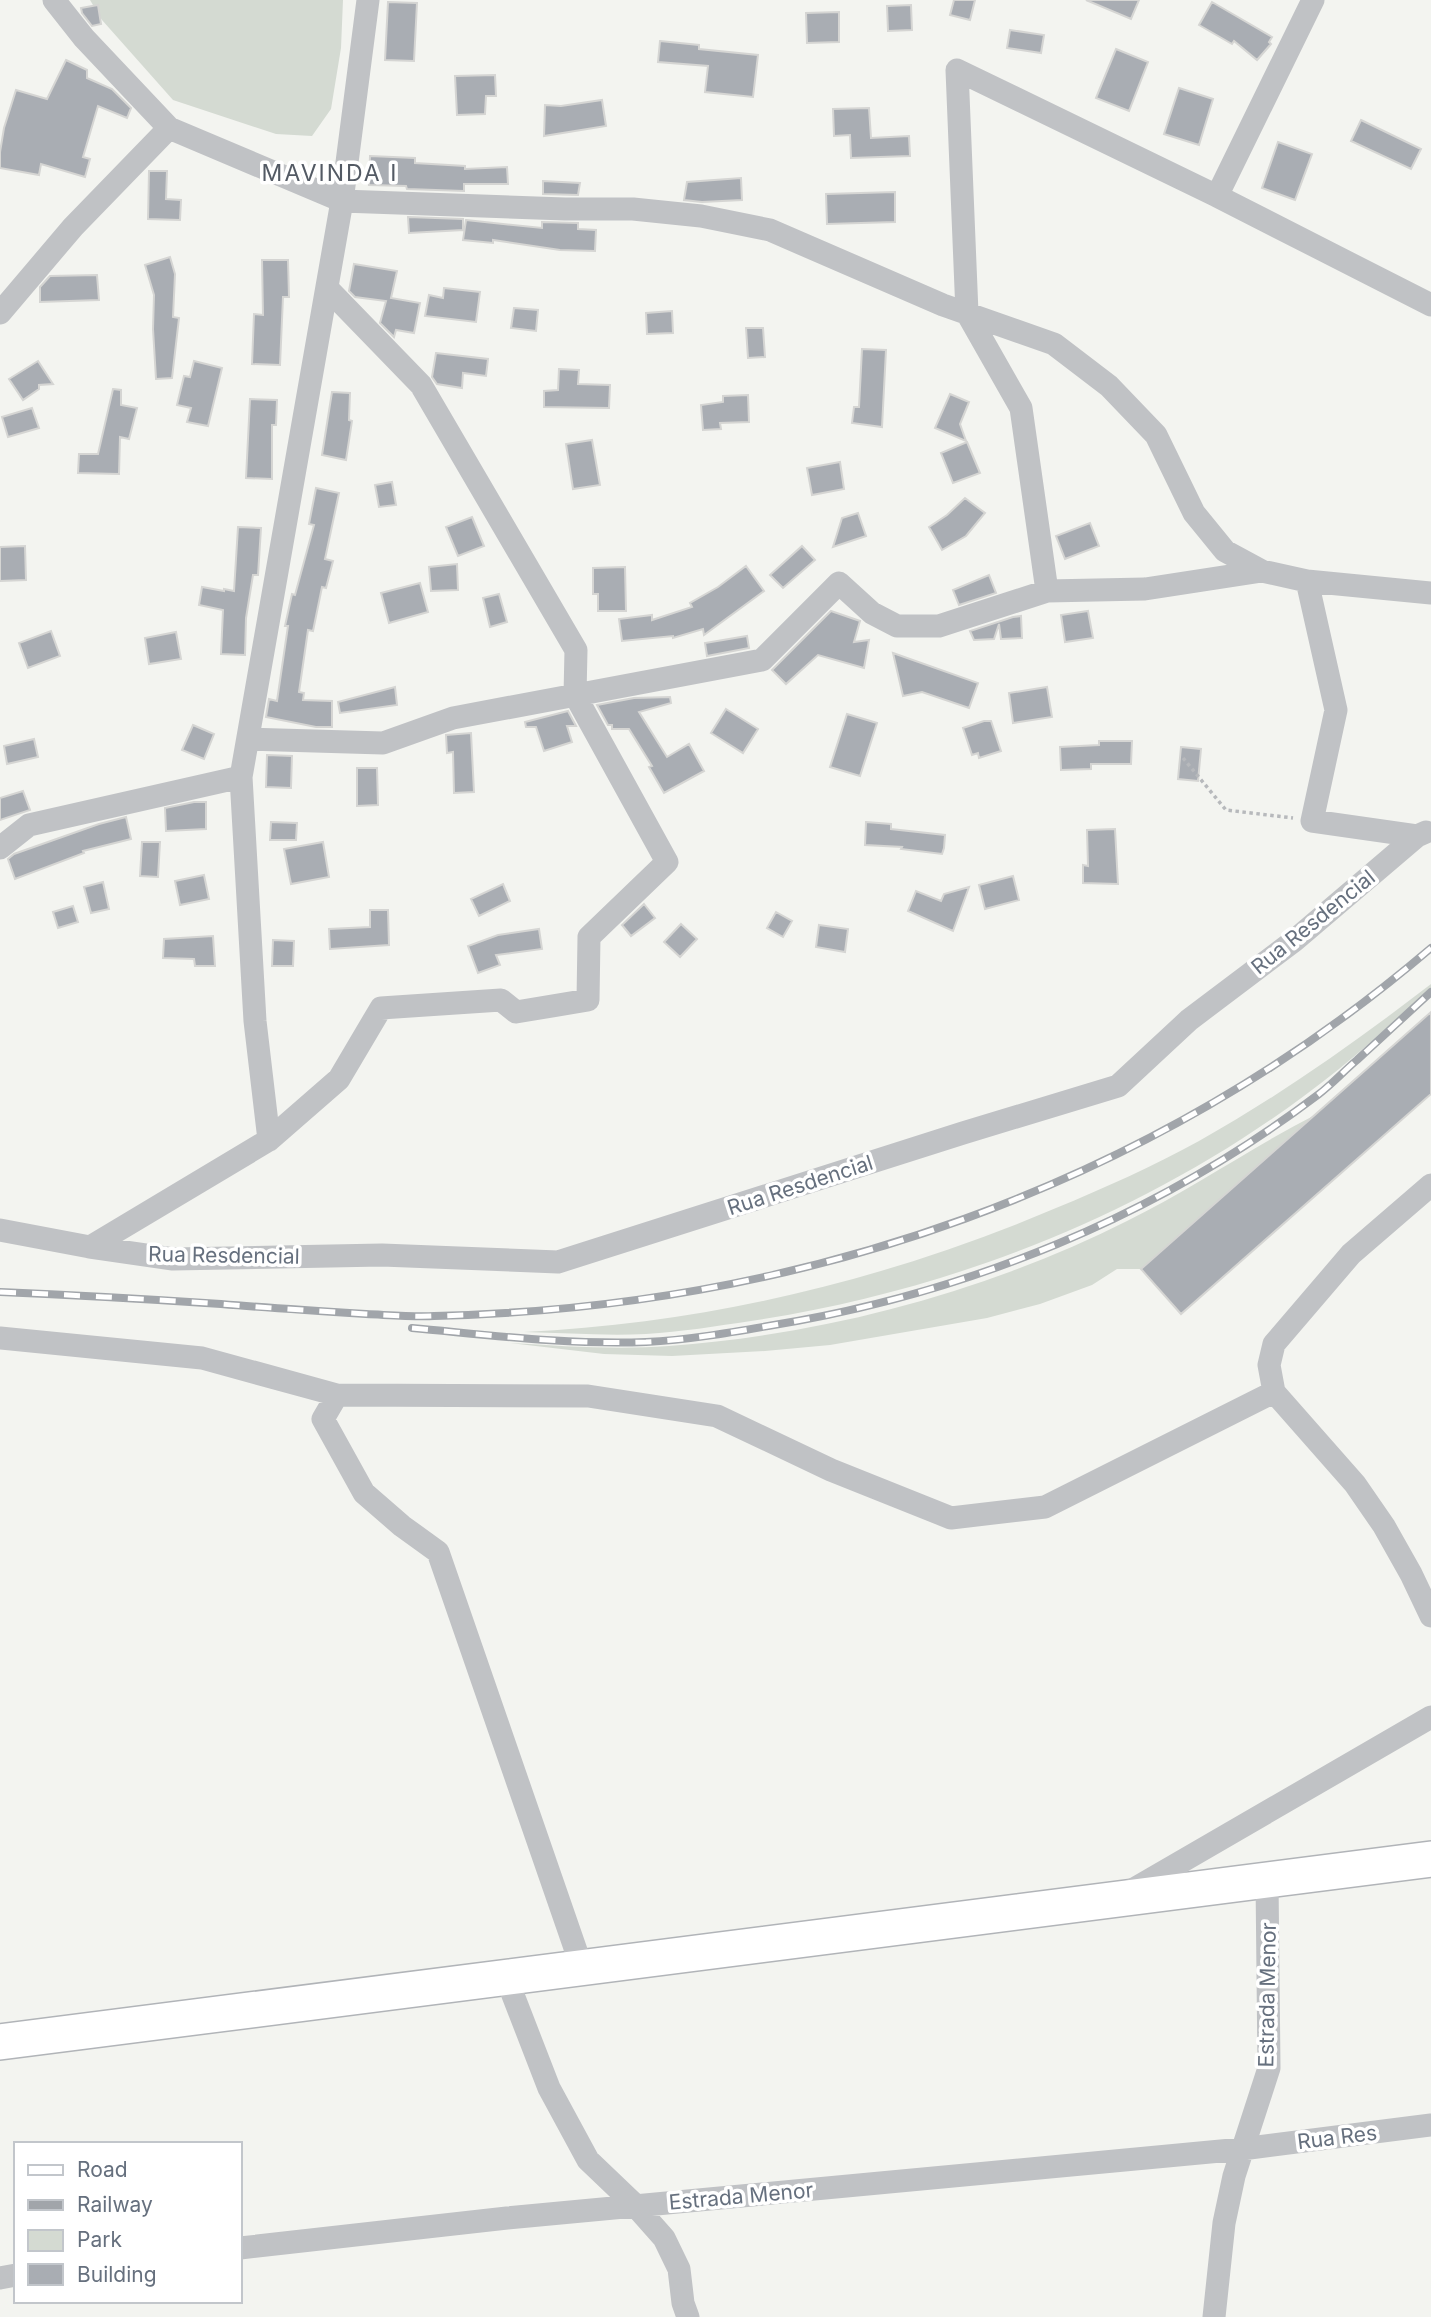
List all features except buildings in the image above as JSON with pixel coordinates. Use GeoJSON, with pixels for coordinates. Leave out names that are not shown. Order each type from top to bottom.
{"type":"FeatureCollection","features":[{"type":"Feature","properties":{"kind":"main road"},"geometry":{"type":"LineString","coordinates":[[0,2042],[1431,1859]]}},
{"type":"Feature","properties":{"kind":"street"},"geometry":{"type":"LineString","coordinates":[[54,0],[84,38],[169,128],[342,201],[633,209],[701,216],[770,230],[943,305],[1054,344],[1109,386],[1156,435],[1194,513],[1225,551],[1262,571],[1307,581],[1431,593]]}},
{"type":"Feature","properties":{"kind":"street"},"geometry":{"type":"LineString","coordinates":[[269,1140],[255,1021],[242,777],[342,201],[368,0]]}},
{"type":"Feature","properties":{"kind":"street"},"geometry":{"type":"LineString","coordinates":[[1217,196],[1313,0]]}},
{"type":"Feature","properties":{"kind":"street"},"geometry":{"type":"LineString","coordinates":[[1047,591],[1021,408],[967,313],[957,70],[1217,196],[1431,305]]}},
{"type":"Feature","properties":{"kind":"street"},"geometry":{"type":"LineString","coordinates":[[0,313],[73,228],[169,128]]}},
{"type":"Feature","properties":{"kind":"street"},"geometry":{"type":"LineString","coordinates":[[90,1247],[269,1140],[339,1079],[381,1008],[501,1000],[516,1012],[588,1000],[589,937],[667,862],[575,695],[576,650],[421,385],[327,288]]}},
{"type":"Feature","properties":{"kind":"street"},"geometry":{"type":"LineString","coordinates":[[248,739],[383,743],[453,718],[762,660],[839,583],[872,614],[897,626],[939,626],[1047,591],[1145,589],[1262,571]]}},
{"type":"Feature","properties":{"kind":"street"},"geometry":{"type":"LineString","coordinates":[[1307,581],[1336,710],[1312,821],[1424,833]]}},
{"type":"Feature","properties":{"kind":"street"},"geometry":{"type":"LineString","coordinates":[[0,848],[29,825],[242,777]]}},
{"type":"Feature","properties":{"kind":"street","name":"Rua Resdencial"},"geometry":{"type":"LineString","coordinates":[[0,1230],[173,1259],[382,1255],[558,1262],[1118,1086],[1189,1020],[1295,940],[1424,833]]}},
{"type":"Feature","properties":{"kind":"street"},"geometry":{"type":"LineString","coordinates":[[1431,1185],[1351,1254],[1274,1344],[1269,1365],[1274,1392],[1355,1484],[1404,1562],[1431,1616]]}},
{"type":"Feature","properties":{"kind":"street"},"geometry":{"type":"LineString","coordinates":[[0,1338],[202,1358],[337,1395],[588,1396],[716,1416],[831,1470],[951,1518],[1045,1507],[1274,1392]]}},
{"type":"Feature","properties":{"kind":"street"},"geometry":{"type":"LineString","coordinates":[[337,1395],[323,1419],[364,1493],[402,1526],[438,1552],[582,1968]]}},
{"type":"Feature","properties":{"kind":"street"},"geometry":{"type":"LineString","coordinates":[[1117,1899],[1431,1717]]}},
{"type":"Feature","properties":{"kind":"street","name":"Estrada Menor"},"geometry":{"type":"LineString","coordinates":[[1214,2317],[1224,2224],[1234,2176],[1269,2068],[1268,1880]]}},
{"type":"Feature","properties":{"kind":"street"},"geometry":{"type":"LineString","coordinates":[[506,1977],[550,2088],[588,2160],[636,2206],[664,2238],[679,2269],[683,2303],[688,2317]]}},
{"type":"Feature","properties":{"kind":"street","name":"Rua Res"},"geometry":{"type":"LineString","coordinates":[[1242,2149],[1431,2125]]}},
{"type":"Feature","properties":{"kind":"street","name":"Estrada Menor"},"geometry":{"type":"LineString","coordinates":[[242,2248],[636,2206],[1242,2149]]}},
{"type":"Feature","properties":{"kind":"path"},"geometry":{"type":"LineString","coordinates":[[1183,758],[1226,810],[1312,821]]}},
{"type":"Feature","properties":{"kind":"green space"},"geometry":{"type":"Polygon","coordinates":[[[90,0],[343,0],[341,48],[331,109],[312,136],[276,134],[173,100],[102,20],[90,0]]]}},
{"type":"Feature","properties":{"kind":"green space"},"geometry":{"type":"Polygon","coordinates":[[[1431,984],[1431,989],[1339,1069],[1274,1117],[1206,1161],[1135,1200],[1062,1234],[986,1263],[831,1307],[751,1321],[646,1334],[524,1332],[661,1319],[796,1294],[862,1277],[992,1234],[1111,1185],[1199,1141],[1318,1067],[1431,984]]]}},
{"type":"Feature","properties":{"kind":"green space"},"geometry":{"type":"Polygon","coordinates":[[[1317,1114],[1141,1269],[1117,1269],[1092,1285],[1040,1304],[987,1318],[830,1345],[765,1351],[672,1356],[604,1354],[510,1343],[609,1348],[669,1346],[787,1331],[904,1306],[1018,1269],[1127,1221],[1317,1114]]]}},
{"type":"Feature","properties":{"kind":"railway"},"geometry":{"type":"LineString","coordinates":[[0,1292],[434,1316],[571,1308],[705,1289],[837,1259],[965,1219],[1089,1167],[1209,1105],[1323,1032],[1431,948]]}},
{"type":"Feature","properties":{"kind":"railway"},"geometry":{"type":"LineString","coordinates":[[412,1328],[587,1342],[677,1340],[842,1312],[987,1271],[1058,1244],[1126,1213],[1257,1138],[1324,1090],[1431,992]]}},
{"type":"Feature","properties":{"kind":"district","name":"MAVINDA I"},"geometry":{"type":"Point","coordinates":[330,173]}}]}
